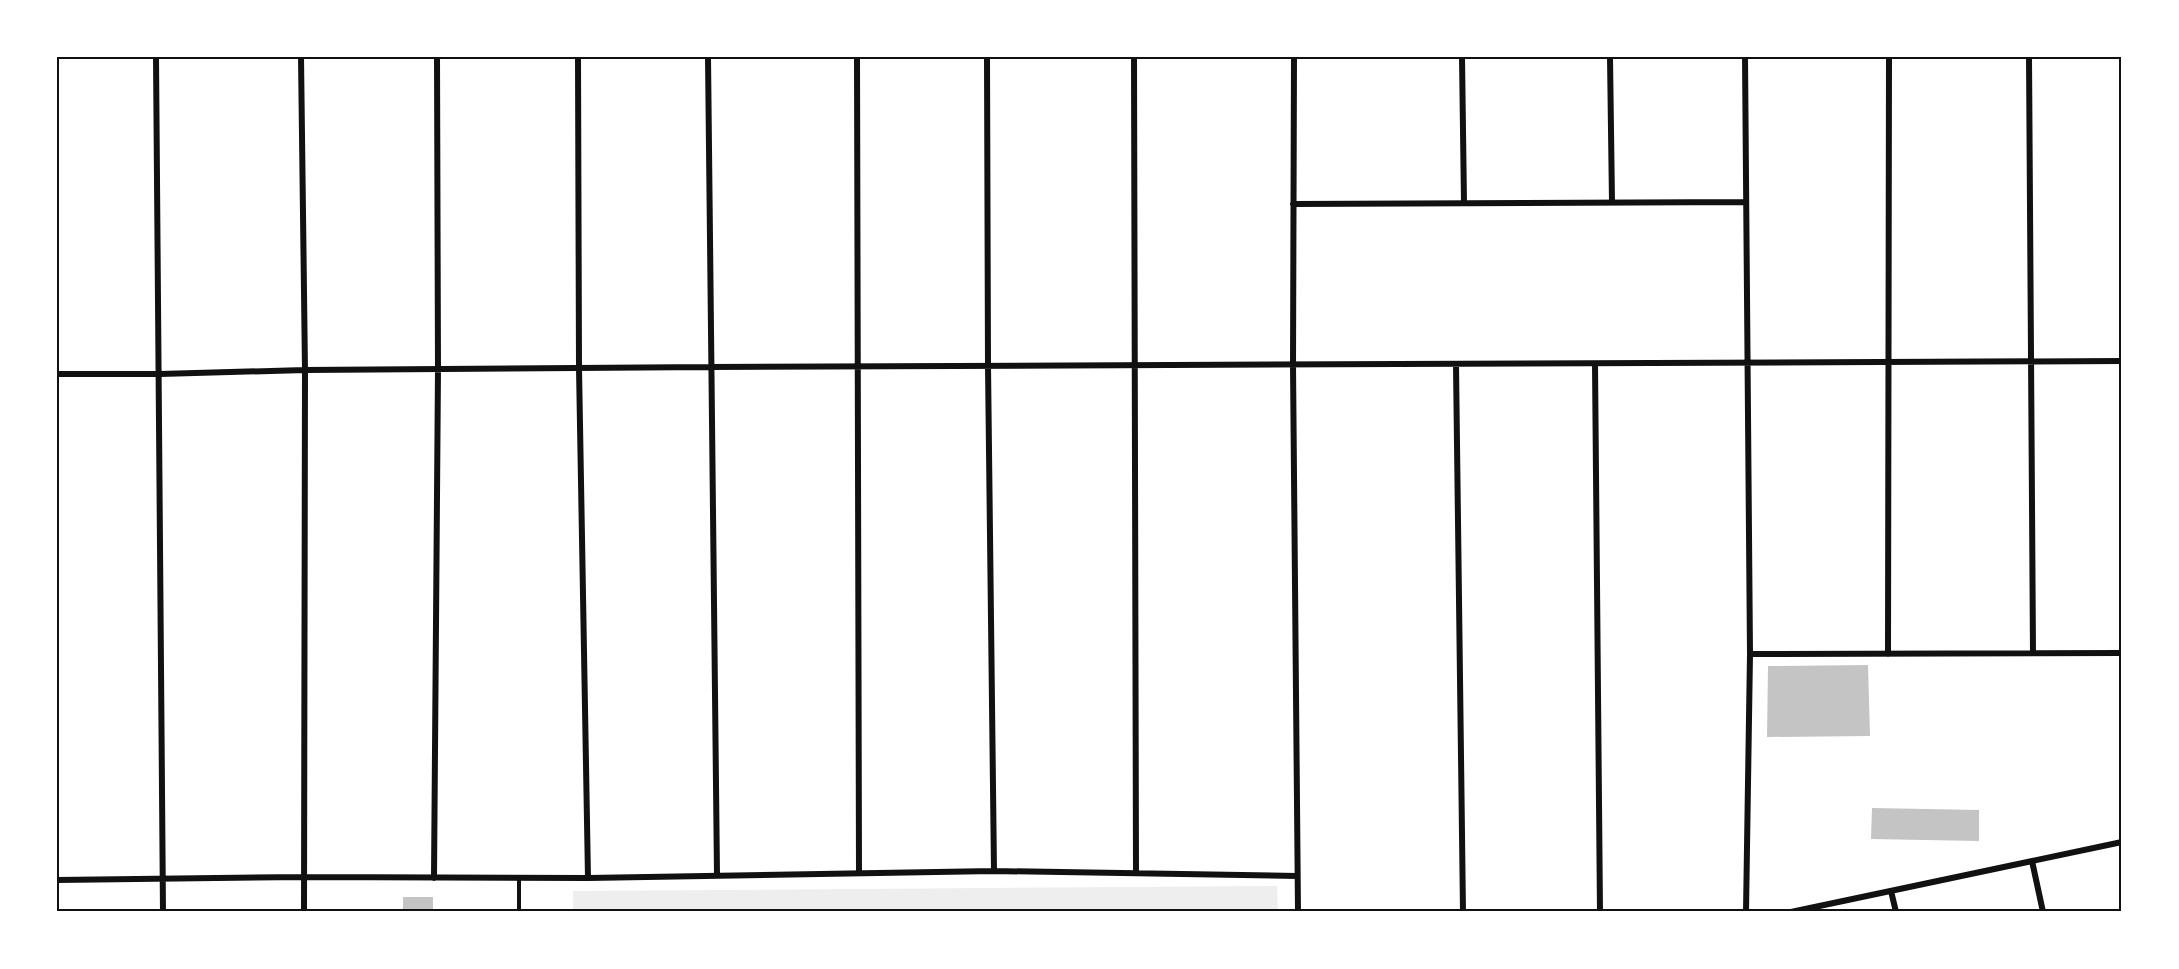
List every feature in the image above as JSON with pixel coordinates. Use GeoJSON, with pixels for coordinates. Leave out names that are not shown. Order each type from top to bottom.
{"type":"FeatureCollection","features":[{"type":"Feature","properties":{"kind":"street"},"geometry":{"type":"LineString","coordinates":[[156,57],[164,912]]}},
{"type":"Feature","properties":{"kind":"street"},"geometry":{"type":"LineString","coordinates":[[301,57],[305,370],[304,912]]}},
{"type":"Feature","properties":{"kind":"street"},"geometry":{"type":"LineString","coordinates":[[434,878],[438,369],[437,57]]}},
{"type":"Feature","properties":{"kind":"street"},"geometry":{"type":"LineString","coordinates":[[578,57],[579,368],[588,878]]}},
{"type":"Feature","properties":{"kind":"street"},"geometry":{"type":"LineString","coordinates":[[708,57],[717,875]]}},
{"type":"Feature","properties":{"kind":"street"},"geometry":{"type":"LineString","coordinates":[[857,57],[859,873]]}},
{"type":"Feature","properties":{"kind":"street"},"geometry":{"type":"LineString","coordinates":[[987,57],[994,871]]}},
{"type":"Feature","properties":{"kind":"street"},"geometry":{"type":"LineString","coordinates":[[1134,57],[1136,872]]}},
{"type":"Feature","properties":{"kind":"street"},"geometry":{"type":"LineString","coordinates":[[1294,57],[1293,365],[1298,912]]}},
{"type":"Feature","properties":{"kind":"street"},"geometry":{"type":"LineString","coordinates":[[1462,57],[1464,203]]}},
{"type":"Feature","properties":{"kind":"street"},"geometry":{"type":"LineString","coordinates":[[1610,57],[1612,202]]}},
{"type":"Feature","properties":{"kind":"street"},"geometry":{"type":"LineString","coordinates":[[1745,57],[1750,654],[1746,912]]}},
{"type":"Feature","properties":{"kind":"street"},"geometry":{"type":"LineString","coordinates":[[1888,654],[1889,57]]}},
{"type":"Feature","properties":{"kind":"street"},"geometry":{"type":"LineString","coordinates":[[2029,57],[2033,653]]}},
{"type":"Feature","properties":{"kind":"street"},"geometry":{"type":"LineString","coordinates":[[1293,204],[1746,201]]}},
{"type":"Feature","properties":{"kind":"street"},"geometry":{"type":"LineString","coordinates":[[57,374],[1135,364],[1456,365],[2122,361]]}},
{"type":"Feature","properties":{"kind":"street"},"geometry":{"type":"LineString","coordinates":[[1595,364],[1600,912]]}},
{"type":"Feature","properties":{"kind":"street"},"geometry":{"type":"LineString","coordinates":[[1456,365],[1463,912]]}},
{"type":"Feature","properties":{"kind":"street"},"geometry":{"type":"LineString","coordinates":[[1750,654],[2122,652]]}},
{"type":"Feature","properties":{"kind":"street"},"geometry":{"type":"LineString","coordinates":[[1791,912],[2122,842]]}},
{"type":"Feature","properties":{"kind":"street"},"geometry":{"type":"LineString","coordinates":[[2032,861],[2043,912]]}},
{"type":"Feature","properties":{"kind":"street"},"geometry":{"type":"LineString","coordinates":[[57,880],[304,877],[588,878],[994,871],[1297,876]]}},
{"type":"Feature","properties":{"kind":"street"},"geometry":{"type":"LineString","coordinates":[[1891,891],[1896,912]]}},
{"type":"Feature","properties":{"kind":"lane"},"geometry":{"type":"LineString","coordinates":[[519,878],[519,912]]}},
{"type":"Feature","properties":{"kind":"shaded area"},"geometry":{"type":"Polygon","coordinates":[[[1277,886],[1278,912],[573,912],[573,891],[1277,886]]]}},
{"type":"Feature","properties":{"kind":"building"},"geometry":{"type":"Polygon","coordinates":[[[1868,665],[1870,736],[1767,737],[1768,666],[1868,665]]]}},
{"type":"Feature","properties":{"kind":"building"},"geometry":{"type":"Polygon","coordinates":[[[1872,808],[1979,810],[1979,841],[1871,839],[1872,808]]]}},
{"type":"Feature","properties":{"kind":"building"},"geometry":{"type":"Polygon","coordinates":[[[403,897],[433,897],[433,912],[403,912],[403,897]]]}}]}
